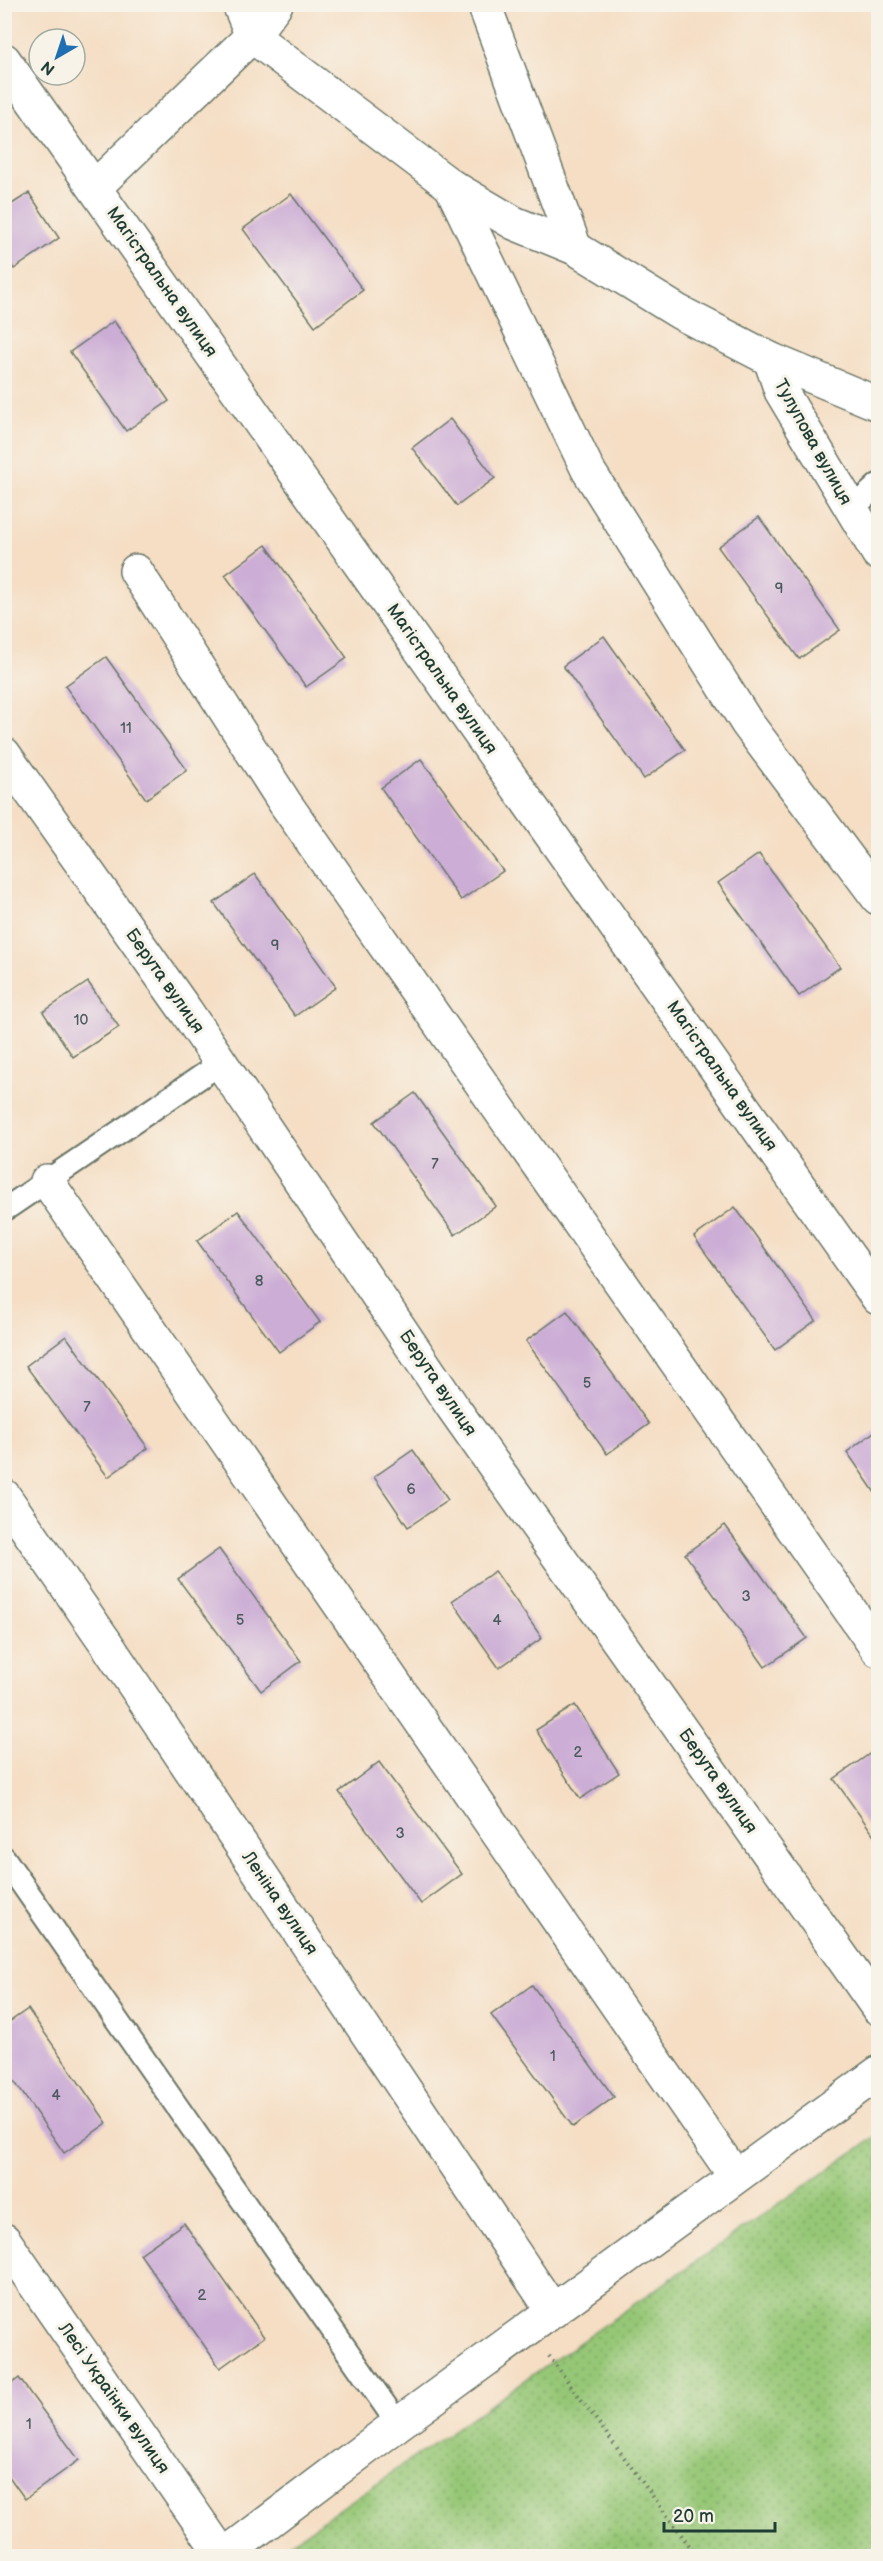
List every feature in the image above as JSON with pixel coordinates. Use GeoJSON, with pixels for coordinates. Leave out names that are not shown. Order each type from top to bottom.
{"type":"FeatureCollection","features":[{"type":"Feature","properties":{"kind":"street"},"geometry":{"type":"LineString","coordinates":[[238,4],[252,36],[451,186],[514,223],[574,248],[679,312],[770,359],[879,404]]}},
{"type":"Feature","properties":{"kind":"street"},"geometry":{"type":"LineString","coordinates":[[95,187],[252,36],[276,4]]}},
{"type":"Feature","properties":{"kind":"street"},"geometry":{"type":"LineString","coordinates":[[484,4],[574,248]]}},
{"type":"Feature","properties":{"kind":"street","name":"Магістральна вулиця"},"geometry":{"type":"LineString","coordinates":[[4,60],[879,1298]]}},
{"type":"Feature","properties":{"kind":"street"},"geometry":{"type":"LineString","coordinates":[[451,186],[588,470],[747,723],[879,898]]}},
{"type":"Feature","properties":{"kind":"street","name":"Тулупова вулиця"},"geometry":{"type":"LineString","coordinates":[[770,359],[781,391],[879,554]]}},
{"type":"Feature","properties":{"kind":"street"},"geometry":{"type":"LineString","coordinates":[[136,571],[285,803],[879,1650]]}},
{"type":"Feature","properties":{"kind":"street","name":"Берута вулиця"},"geometry":{"type":"LineString","coordinates":[[4,754],[221,1063],[459,1415],[879,2008]]}},
{"type":"Feature","properties":{"kind":"street"},"geometry":{"type":"LineString","coordinates":[[47,1181],[735,2176]]}},
{"type":"Feature","properties":{"kind":"street","name":"Леніна вулиця"},"geometry":{"type":"LineString","coordinates":[[4,1496],[112,1653],[541,2320]]}},
{"type":"Feature","properties":{"kind":"street"},"geometry":{"type":"LineString","coordinates":[[223,2556],[398,2424],[879,2073]]}},
{"type":"Feature","properties":{"kind":"street","name":"Лесі Українки вулиця"},"geometry":{"type":"LineString","coordinates":[[4,2240],[223,2556]]}},
{"type":"Feature","properties":{"kind":"lane"},"geometry":{"type":"LineString","coordinates":[[851,510],[879,485]]}},
{"type":"Feature","properties":{"kind":"lane"},"geometry":{"type":"LineString","coordinates":[[4,1210],[221,1063]]}},
{"type":"Feature","properties":{"kind":"lane"},"geometry":{"type":"LineString","coordinates":[[4,1858],[398,2424]]}},
{"type":"Feature","properties":{"kind":"path"},"geometry":{"type":"LineString","coordinates":[[541,2320],[697,2556]]}},
{"type":"Feature","properties":{"kind":"green space"},"geometry":{"type":"Polygon","coordinates":[[[878,2135],[878,2556],[272,2556],[878,2135]]]}},
{"type":"Feature","properties":{"kind":"building"},"geometry":{"type":"Polygon","coordinates":[[[29,193],[59,238],[14,269],[4,255],[4,209],[29,193]]]}},
{"type":"Feature","properties":{"kind":"building"},"geometry":{"type":"Polygon","coordinates":[[[291,194],[363,290],[315,326],[243,229],[291,194]]]}},
{"type":"Feature","properties":{"kind":"building"},"geometry":{"type":"Polygon","coordinates":[[[114,321],[169,401],[126,431],[70,352],[114,321]]]}},
{"type":"Feature","properties":{"kind":"building"},"geometry":{"type":"Polygon","coordinates":[[[450,419],[495,478],[457,506],[412,448],[450,419]]]}},
{"type":"Feature","properties":{"kind":"building"},"geometry":{"type":"Polygon","coordinates":[[[759,517],[840,630],[799,659],[718,547],[759,517]]]}},
{"type":"Feature","properties":{"kind":"building"},"geometry":{"type":"Polygon","coordinates":[[[266,545],[347,658],[306,687],[225,575],[266,545]]]}},
{"type":"Feature","properties":{"kind":"building"},"geometry":{"type":"Polygon","coordinates":[[[604,636],[685,750],[644,779],[563,666],[604,636]]]}},
{"type":"Feature","properties":{"kind":"building"},"geometry":{"type":"Polygon","coordinates":[[[106,657],[187,770],[146,799],[65,686],[106,657]]]}},
{"type":"Feature","properties":{"kind":"building"},"geometry":{"type":"Polygon","coordinates":[[[421,759],[503,871],[461,900],[381,788],[421,759]]]}},
{"type":"Feature","properties":{"kind":"building"},"geometry":{"type":"Polygon","coordinates":[[[759,854],[840,967],[799,996],[718,883],[759,854]]]}},
{"type":"Feature","properties":{"kind":"building"},"geometry":{"type":"Polygon","coordinates":[[[255,874],[336,987],[295,1016],[214,903],[255,874]]]}},
{"type":"Feature","properties":{"kind":"building"},"geometry":{"type":"Polygon","coordinates":[[[88,982],[119,1027],[73,1057],[43,1012],[88,982]]]}},
{"type":"Feature","properties":{"kind":"building"},"geometry":{"type":"Polygon","coordinates":[[[415,1093],[496,1206],[455,1235],[374,1122],[415,1093]]]}},
{"type":"Feature","properties":{"kind":"building"},"geometry":{"type":"Polygon","coordinates":[[[735,1207],[816,1320],[775,1350],[694,1237],[735,1207]]]}},
{"type":"Feature","properties":{"kind":"building"},"geometry":{"type":"Polygon","coordinates":[[[238,1211],[320,1322],[279,1352],[197,1241],[238,1211]]]}},
{"type":"Feature","properties":{"kind":"building"},"geometry":{"type":"Polygon","coordinates":[[[567,1311],[649,1424],[607,1454],[526,1341],[567,1311]]]}},
{"type":"Feature","properties":{"kind":"building"},"geometry":{"type":"Polygon","coordinates":[[[66,1336],[148,1448],[108,1477],[26,1366],[66,1336]]]}},
{"type":"Feature","properties":{"kind":"building"},"geometry":{"type":"Polygon","coordinates":[[[878,1429],[878,1497],[847,1452],[878,1429]]]}},
{"type":"Feature","properties":{"kind":"building"},"geometry":{"type":"Polygon","coordinates":[[[413,1450],[448,1500],[408,1527],[374,1477],[413,1450]]]}},
{"type":"Feature","properties":{"kind":"building"},"geometry":{"type":"Polygon","coordinates":[[[725,1525],[807,1638],[765,1667],[685,1554],[725,1525]]]}},
{"type":"Feature","properties":{"kind":"building"},"geometry":{"type":"Polygon","coordinates":[[[219,1549],[301,1661],[261,1691],[178,1579],[219,1549]]]}},
{"type":"Feature","properties":{"kind":"building"},"geometry":{"type":"Polygon","coordinates":[[[495,1571],[542,1638],[499,1668],[452,1601],[495,1571]]]}},
{"type":"Feature","properties":{"kind":"building"},"geometry":{"type":"Polygon","coordinates":[[[575,1705],[619,1773],[580,1799],[536,1730],[575,1705]]]}},
{"type":"Feature","properties":{"kind":"building"},"geometry":{"type":"Polygon","coordinates":[[[875,1750],[878,1755],[878,1841],[834,1779],[875,1750]]]}},
{"type":"Feature","properties":{"kind":"building"},"geometry":{"type":"Polygon","coordinates":[[[379,1762],[462,1874],[421,1904],[339,1792],[379,1762]]]}},
{"type":"Feature","properties":{"kind":"building"},"geometry":{"type":"Polygon","coordinates":[[[532,1985],[614,2097],[573,2127],[491,2015],[532,1985]]]}},
{"type":"Feature","properties":{"kind":"building"},"geometry":{"type":"Polygon","coordinates":[[[28,2009],[107,2123],[64,2153],[5,2068],[5,2025],[28,2009]]]}},
{"type":"Feature","properties":{"kind":"building"},"geometry":{"type":"Polygon","coordinates":[[[184,2223],[264,2337],[220,2368],[140,2254],[184,2223]]]}},
{"type":"Feature","properties":{"kind":"building"},"geometry":{"type":"Polygon","coordinates":[[[19,2378],[79,2460],[25,2499],[5,2471],[5,2389],[19,2378]]]}}]}
